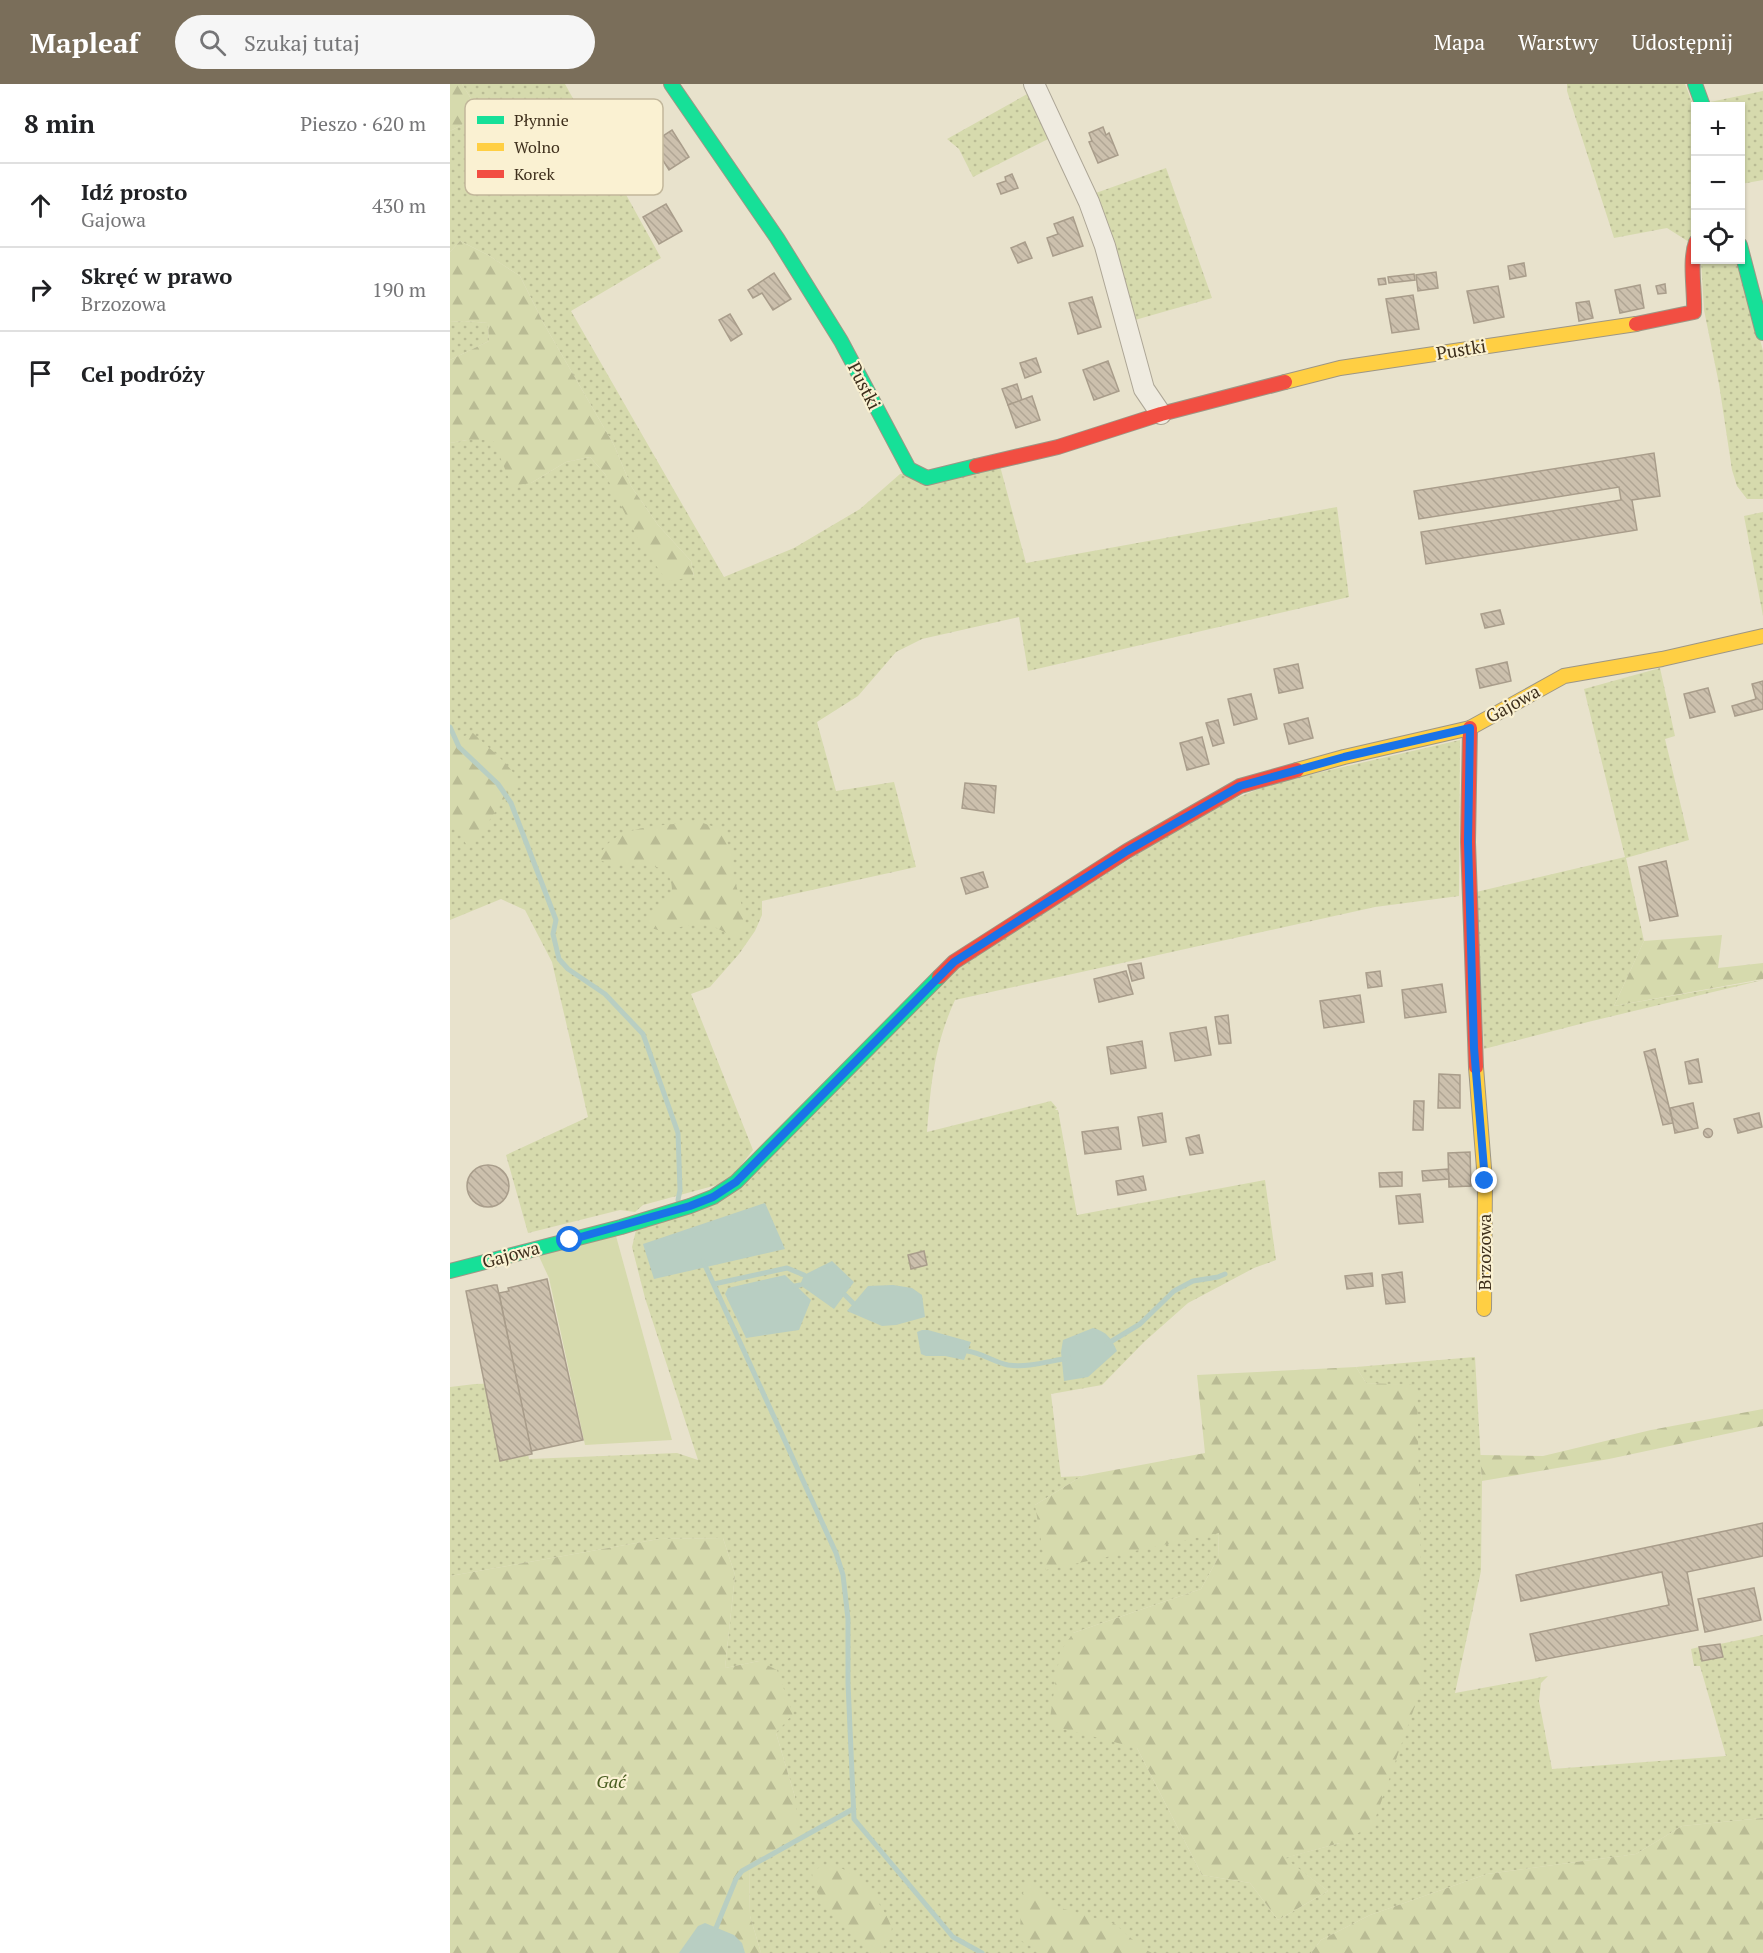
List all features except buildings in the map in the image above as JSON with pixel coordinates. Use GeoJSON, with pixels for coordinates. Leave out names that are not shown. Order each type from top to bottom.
{"type":"FeatureCollection","features":[{"type":"Feature","properties":{"kind":"street","name":"Pustki"},"geometry":{"type":"LineString","coordinates":[[671,84],[777,238],[841,341],[909,469],[927,478],[1058,447],[1161,414],[1340,368],[1651,322],[1694,312],[1693,264]]}},
{"type":"Feature","properties":{"kind":"street"},"geometry":{"type":"LineString","coordinates":[[1034,84],[1089,202],[1105,246],[1144,389],[1161,414]]}},
{"type":"Feature","properties":{"kind":"street"},"geometry":{"type":"LineString","coordinates":[[1695,84],[1702,102]]}},
{"type":"Feature","properties":{"kind":"street"},"geometry":{"type":"LineString","coordinates":[[1745,264],[1763,333]]}},
{"type":"Feature","properties":{"kind":"street","name":"Gajowa"},"geometry":{"type":"LineString","coordinates":[[450,1271],[621,1227],[713,1197],[736,1182],[954,962],[1127,851],[1240,786],[1344,757],[1470,728],[1564,676],[1662,660],[1763,636]]}},
{"type":"Feature","properties":{"kind":"street","name":"Brzozowa"},"geometry":{"type":"LineString","coordinates":[[1470,728],[1468,842],[1474,1048],[1485,1181],[1485,1309]]}},
{"type":"Feature","properties":{"kind":"green space"},"geometry":{"type":"Polygon","coordinates":[[[450,84],[462,84],[471,99],[465,99],[465,123],[450,131],[450,84]]]}},
{"type":"Feature","properties":{"kind":"green space"},"geometry":{"type":"Polygon","coordinates":[[[462,84],[565,84],[573,99],[471,99],[462,84]]]}},
{"type":"Feature","properties":{"kind":"green space"},"geometry":{"type":"Polygon","coordinates":[[[1567,84],[1685,84],[1692,102],[1691,239],[1689,242],[1667,228],[1614,238],[1567,91],[1567,84]]]}},
{"type":"Feature","properties":{"kind":"green space"},"geometry":{"type":"Polygon","coordinates":[[[1763,91],[1763,180],[1745,183],[1745,102],[1710,102],[1763,91]]]}},
{"type":"Feature","properties":{"kind":"green space"},"geometry":{"type":"Polygon","coordinates":[[[1029,93],[1050,138],[973,177],[959,149],[947,139],[1029,93]]]}},
{"type":"Feature","properties":{"kind":"green space"},"geometry":{"type":"Polygon","coordinates":[[[465,123],[465,195],[626,195],[661,258],[571,311],[724,577],[794,548],[860,509],[900,474],[1000,466],[1026,563],[1337,507],[1349,597],[1028,671],[1019,617],[922,639],[896,652],[858,696],[817,722],[836,791],[894,782],[916,867],[762,901],[762,915],[755,931],[739,954],[710,987],[691,994],[753,1150],[728,1182],[643,1205],[635,1212],[620,1210],[528,1233],[506,1155],[588,1117],[552,962],[525,910],[501,899],[450,920],[450,443],[467,440],[493,440],[531,483],[566,462],[590,457],[605,474],[667,580],[694,576],[691,561],[658,525],[631,486],[614,445],[544,324],[520,276],[488,255],[460,241],[450,252],[450,131],[465,123]]]}},
{"type":"Feature","properties":{"kind":"green space"},"geometry":{"type":"Polygon","coordinates":[[[1166,168],[1212,298],[1135,320],[1093,194],[1166,168]]]}},
{"type":"Feature","properties":{"kind":"green space"},"geometry":{"type":"Polygon","coordinates":[[[460,241],[488,255],[520,276],[544,324],[614,445],[631,486],[658,525],[691,561],[694,577],[667,581],[640,543],[605,474],[590,457],[566,462],[531,483],[512,486],[493,440],[467,440],[450,443],[450,360],[489,341],[488,323],[450,322],[450,252],[460,241]]]}},
{"type":"Feature","properties":{"kind":"green space"},"geometry":{"type":"Polygon","coordinates":[[[1701,264],[1741,264],[1763,351],[1763,499],[1747,499],[1737,486],[1732,470],[1719,384],[1704,310],[1701,264]]]}},
{"type":"Feature","properties":{"kind":"green space"},"geometry":{"type":"Polygon","coordinates":[[[450,322],[488,323],[489,341],[450,360],[450,322]]]}},
{"type":"Feature","properties":{"kind":"green space"},"geometry":{"type":"Polygon","coordinates":[[[1763,512],[1763,616],[1744,516],[1763,512]]]}},
{"type":"Feature","properties":{"kind":"green space"},"geometry":{"type":"Polygon","coordinates":[[[1660,668],[1675,736],[1665,739],[1689,840],[1626,858],[1644,941],[1614,1006],[1763,980],[1484,1049],[1476,892],[1625,857],[1584,689],[1660,668]]]}},
{"type":"Feature","properties":{"kind":"green space"},"geometry":{"type":"Polygon","coordinates":[[[473,733],[503,761],[518,780],[469,849],[450,818],[450,741],[473,733]]]}},
{"type":"Feature","properties":{"kind":"green space"},"geometry":{"type":"Polygon","coordinates":[[[1460,740],[1459,896],[1375,907],[955,1000],[938,1049],[927,1132],[1051,1101],[1057,1108],[1055,1110],[1058,1110],[1077,1215],[1265,1180],[1276,1260],[1254,1268],[1188,1303],[1144,1342],[1102,1385],[1051,1394],[1061,1477],[1082,1476],[1035,1505],[1206,1534],[1219,1532],[1218,1558],[1201,1589],[1073,1633],[1137,1748],[1202,1875],[1250,1883],[1278,1920],[1328,1891],[1284,1858],[1340,1843],[1417,1386],[1366,1383],[1356,1367],[1475,1357],[1482,1481],[1481,1571],[1455,1693],[1548,1676],[1541,1683],[1539,1701],[1552,1769],[1726,1756],[1700,1666],[1694,1666],[1691,1649],[1699,1647],[1702,1661],[1723,1657],[1720,1644],[1763,1635],[1763,1818],[1682,1826],[1636,1854],[1487,1874],[1370,1915],[1321,1940],[1311,1953],[761,1953],[750,1916],[749,1864],[795,1797],[776,1733],[759,1661],[725,1668],[735,1575],[723,1538],[659,1539],[450,1576],[450,1387],[514,1383],[529,1459],[677,1453],[698,1460],[645,1298],[632,1247],[636,1230],[693,1211],[960,966],[1211,808],[1274,783],[1460,740]]]}},
{"type":"Feature","properties":{"kind":"green space"},"geometry":{"type":"Polygon","coordinates":[[[690,822],[703,823],[723,830],[731,854],[731,867],[742,906],[745,933],[732,936],[705,922],[661,931],[648,927],[649,916],[672,896],[668,875],[662,870],[645,865],[614,864],[598,860],[604,848],[624,833],[637,829],[690,822]]]}},
{"type":"Feature","properties":{"kind":"green space"},"geometry":{"type":"Polygon","coordinates":[[[1722,935],[1718,968],[1763,963],[1763,979],[1614,1006],[1644,941],[1722,935]]]}},
{"type":"Feature","properties":{"kind":"green space"},"geometry":{"type":"Polygon","coordinates":[[[616,1236],[672,1440],[585,1445],[549,1278],[537,1252],[616,1236]]]}},
{"type":"Feature","properties":{"kind":"green space"},"geometry":{"type":"Polygon","coordinates":[[[1356,1367],[1366,1383],[1417,1385],[1423,1683],[1373,1825],[1340,1843],[1285,1858],[1328,1891],[1278,1920],[1250,1883],[1202,1875],[1137,1748],[1049,1725],[1060,1652],[1073,1633],[1201,1589],[1218,1558],[1219,1533],[1046,1570],[1035,1505],[1082,1476],[1205,1453],[1197,1375],[1356,1367]]]}},
{"type":"Feature","properties":{"kind":"green space"},"geometry":{"type":"Polygon","coordinates":[[[1763,1409],[1763,1426],[1609,1459],[1482,1481],[1480,1455],[1543,1456],[1651,1430],[1763,1409]]]}},
{"type":"Feature","properties":{"kind":"green space","name":"Gać"},"geometry":{"type":"Polygon","coordinates":[[[723,1538],[735,1575],[725,1668],[759,1661],[777,1670],[793,1714],[776,1733],[795,1797],[799,1835],[749,1864],[750,1916],[761,1953],[450,1953],[450,1576],[659,1539],[723,1538]]]}},
{"type":"Feature","properties":{"kind":"green space"},"geometry":{"type":"Polygon","coordinates":[[[1763,1818],[1763,1953],[1311,1953],[1321,1940],[1370,1915],[1487,1874],[1636,1854],[1682,1826],[1763,1818]]]}},
{"type":"Feature","properties":{"kind":"green space"},"geometry":{"type":"Polygon","coordinates":[[[821,1866],[844,1869],[878,1902],[892,1929],[880,1953],[874,1953],[827,1908],[815,1886],[812,1873],[821,1866]]]}},
{"type":"Feature","properties":{"kind":"green space"},"geometry":{"type":"Polygon","coordinates":[[[1028,1881],[1054,1906],[1115,1924],[1142,1948],[1152,1953],[1042,1953],[1020,1940],[1021,1898],[1028,1881]]]}},
{"type":"Feature","properties":{"kind":"shaded area"},"geometry":{"type":"Polygon","coordinates":[[[765,1203],[785,1249],[654,1279],[643,1244],[765,1203]]]}},
{"type":"Feature","properties":{"kind":"shaded area"},"geometry":{"type":"Polygon","coordinates":[[[832,1261],[854,1282],[834,1309],[800,1285],[804,1275],[832,1261]]]}},
{"type":"Feature","properties":{"kind":"shaded area"},"geometry":{"type":"Polygon","coordinates":[[[785,1275],[811,1300],[799,1330],[746,1338],[725,1294],[728,1288],[785,1275]]]}},
{"type":"Feature","properties":{"kind":"shaded area"},"geometry":{"type":"Polygon","coordinates":[[[893,1285],[912,1288],[922,1295],[925,1317],[896,1325],[882,1326],[847,1311],[868,1286],[893,1285]]]}},
{"type":"Feature","properties":{"kind":"shaded area"},"geometry":{"type":"Polygon","coordinates":[[[1093,1328],[1108,1336],[1117,1351],[1088,1377],[1064,1381],[1061,1352],[1063,1340],[1093,1328]]]}},
{"type":"Feature","properties":{"kind":"shaded area"},"geometry":{"type":"Polygon","coordinates":[[[922,1330],[971,1342],[964,1360],[921,1354],[917,1332],[922,1330]]]}},
{"type":"Feature","properties":{"kind":"shaded area"},"geometry":{"type":"Polygon","coordinates":[[[705,1923],[734,1935],[742,1943],[745,1953],[679,1953],[698,1926],[705,1923]]]}},
{"type":"Feature","properties":{"kind":"waterway"},"geometry":{"type":"LineString","coordinates":[[450,727],[459,747],[498,784],[511,803],[556,920],[553,934],[559,959],[568,969],[605,994],[643,1034],[678,1133],[680,1190],[678,1200]]}},
{"type":"Feature","properties":{"kind":"waterway"},"geometry":{"type":"LineString","coordinates":[[703,1261],[836,1553],[843,1575],[848,1619],[848,1683],[854,1819],[953,1937],[982,1953]]}},
{"type":"Feature","properties":{"kind":"waterway"},"geometry":{"type":"LineString","coordinates":[[714,1284],[787,1268],[804,1275]]}},
{"type":"Feature","properties":{"kind":"waterway"},"geometry":{"type":"LineString","coordinates":[[1107,1344],[1140,1324],[1174,1291],[1193,1281],[1225,1274]]}},
{"type":"Feature","properties":{"kind":"waterway"},"geometry":{"type":"LineString","coordinates":[[795,1286],[800,1285]]}},
{"type":"Feature","properties":{"kind":"waterway"},"geometry":{"type":"LineString","coordinates":[[845,1295],[853,1303]]}},
{"type":"Feature","properties":{"kind":"waterway"},"geometry":{"type":"LineString","coordinates":[[967,1351],[1003,1364],[1016,1366],[1069,1358]]}},
{"type":"Feature","properties":{"kind":"waterway"},"geometry":{"type":"LineString","coordinates":[[716,1928],[736,1879],[742,1871],[853,1809]]}},
{"type":"Feature","properties":{"kind":"traffic: fast"},"geometry":{"type":"LineString","coordinates":[[671,84],[777,238],[841,341],[909,469],[927,478],[976,466]]}},
{"type":"Feature","properties":{"kind":"traffic: fast"},"geometry":{"type":"LineString","coordinates":[[1695,84],[1702,102]]}},
{"type":"Feature","properties":{"kind":"traffic: fast"},"geometry":{"type":"LineString","coordinates":[[1745,264],[1763,333]]}},
{"type":"Feature","properties":{"kind":"traffic: fast"},"geometry":{"type":"LineString","coordinates":[[450,1271],[621,1227],[713,1197],[736,1182],[939,977]]}},
{"type":"Feature","properties":{"kind":"traffic: slow"},"geometry":{"type":"LineString","coordinates":[[1285,382],[1340,368],[1636,324]]}},
{"type":"Feature","properties":{"kind":"traffic: slow"},"geometry":{"type":"LineString","coordinates":[[1297,770],[1470,728],[1564,676],[1662,659],[1763,636]]}},
{"type":"Feature","properties":{"kind":"traffic: slow"},"geometry":{"type":"LineString","coordinates":[[1476,1067],[1485,1181],[1484,1309]]}},
{"type":"Feature","properties":{"kind":"traffic: jam"},"geometry":{"type":"LineString","coordinates":[[1636,324],[1694,312],[1693,264]]}},
{"type":"Feature","properties":{"kind":"traffic: jam"},"geometry":{"type":"LineString","coordinates":[[976,466],[1058,447],[1161,414],[1285,382]]}},
{"type":"Feature","properties":{"kind":"traffic: jam"},"geometry":{"type":"LineString","coordinates":[[1470,728],[1468,842],[1476,1067]]}},
{"type":"Feature","properties":{"kind":"traffic: jam"},"geometry":{"type":"LineString","coordinates":[[939,977],[954,962],[1127,851],[1240,786],[1297,770]]}},
{"type":"Feature","properties":{"kind":"route"},"geometry":{"type":"LineString","coordinates":[[570,1240],[690,1206],[713,1197],[736,1182],[954,962],[1127,851],[1240,786],[1344,757],[1470,728],[1468,842],[1474,1048],[1485,1181]]}}]}
